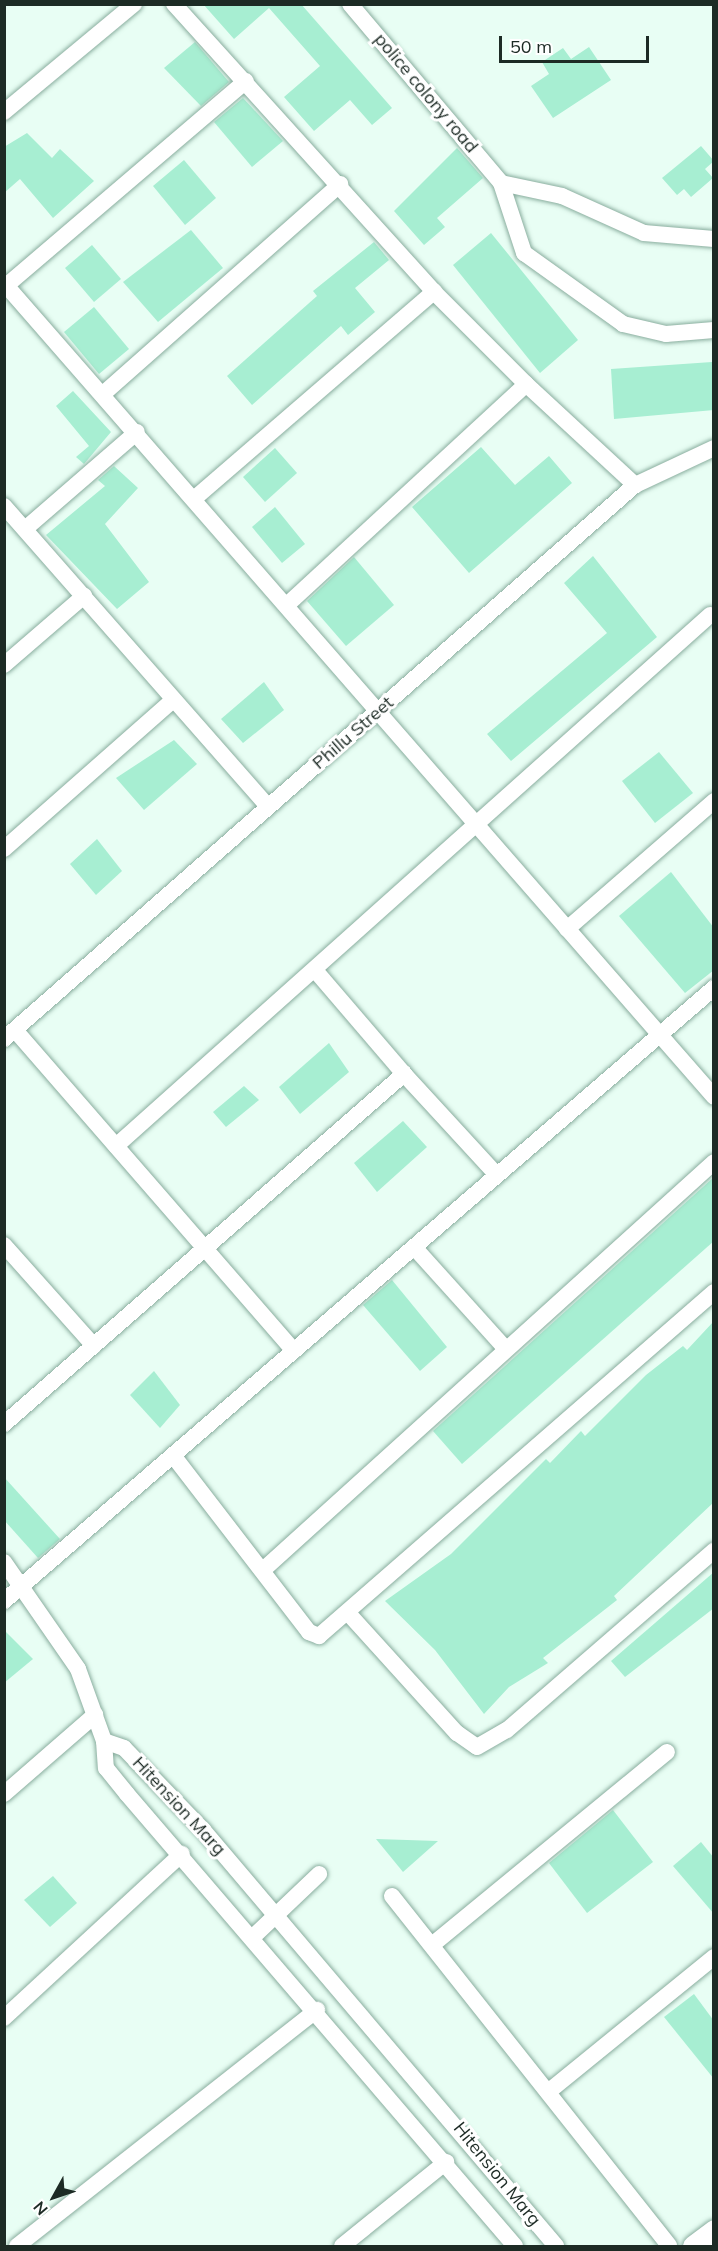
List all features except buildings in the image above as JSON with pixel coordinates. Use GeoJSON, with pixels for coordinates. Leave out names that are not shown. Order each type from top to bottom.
{"type":"FeatureCollection","features":[{"type":"Feature","properties":{"kind":"street"},"geometry":{"type":"LineString","coordinates":[[4,112],[134,4]]}},
{"type":"Feature","properties":{"kind":"street"},"geometry":{"type":"LineString","coordinates":[[174,4],[340,184],[434,292],[526,384],[635,485]]}},
{"type":"Feature","properties":{"kind":"street","name":"police colony road"},"geometry":{"type":"LineString","coordinates":[[350,4],[501,183],[516,240],[540,268],[630,326],[666,334],[714,330]]}},
{"type":"Feature","properties":{"kind":"street"},"geometry":{"type":"LineString","coordinates":[[246,81],[6,284],[380,709],[477,826],[567,929],[662,1032],[714,1097]]}},
{"type":"Feature","properties":{"kind":"street"},"geometry":{"type":"LineString","coordinates":[[501,183],[562,196],[644,233],[714,239]]}},
{"type":"Feature","properties":{"kind":"street"},"geometry":{"type":"LineString","coordinates":[[102,394],[340,184]]}},
{"type":"Feature","properties":{"kind":"street"},"geometry":{"type":"LineString","coordinates":[[195,498],[434,292]]}},
{"type":"Feature","properties":{"kind":"street"},"geometry":{"type":"LineString","coordinates":[[288,604],[526,384]]}},
{"type":"Feature","properties":{"kind":"street"},"geometry":{"type":"LineString","coordinates":[[25,529],[137,432]]}},
{"type":"Feature","properties":{"kind":"street","name":"Phillu Street"},"geometry":{"type":"LineString","coordinates":[[10,1035],[635,485],[714,448]]}},
{"type":"Feature","properties":{"kind":"street"},"geometry":{"type":"LineString","coordinates":[[4,506],[268,807]]}},
{"type":"Feature","properties":{"kind":"street"},"geometry":{"type":"LineString","coordinates":[[4,665],[84,596]]}},
{"type":"Feature","properties":{"kind":"street"},"geometry":{"type":"LineString","coordinates":[[116,1146],[477,826],[710,615]]}},
{"type":"Feature","properties":{"kind":"street"},"geometry":{"type":"LineString","coordinates":[[4,849],[173,700]]}},
{"type":"Feature","properties":{"kind":"street"},"geometry":{"type":"LineString","coordinates":[[567,929],[714,801]]}},
{"type":"Feature","properties":{"kind":"street"},"geometry":{"type":"LineString","coordinates":[[315,970],[404,1074],[497,1175]]}},
{"type":"Feature","properties":{"kind":"street"},"geometry":{"type":"LineString","coordinates":[[4,1601],[175,1458],[294,1351],[714,988]]}},
{"type":"Feature","properties":{"kind":"street"},"geometry":{"type":"LineString","coordinates":[[10,1035],[116,1146],[294,1351]]}},
{"type":"Feature","properties":{"kind":"street"},"geometry":{"type":"LineString","coordinates":[[4,1424],[206,1250],[404,1074]]}},
{"type":"Feature","properties":{"kind":"street"},"geometry":{"type":"LineString","coordinates":[[263,1570],[505,1348],[714,1162]]}},
{"type":"Feature","properties":{"kind":"street"},"geometry":{"type":"LineString","coordinates":[[4,1245],[94,1346]]}},
{"type":"Feature","properties":{"kind":"street"},"geometry":{"type":"LineString","coordinates":[[414,1247],[505,1348]]}},
{"type":"Feature","properties":{"kind":"street"},"geometry":{"type":"LineString","coordinates":[[175,1458],[314,1636],[348,1613],[714,1292]]}},
{"type":"Feature","properties":{"kind":"street"},"geometry":{"type":"LineString","coordinates":[[348,1613],[457,1733],[477,1747],[507,1730],[714,1551]]}},
{"type":"Feature","properties":{"kind":"street"},"geometry":{"type":"LineString","coordinates":[[4,1562],[24,1583],[78,1669],[104,1741]]}},
{"type":"Feature","properties":{"kind":"street"},"geometry":{"type":"LineString","coordinates":[[4,1794],[95,1715]]}},
{"type":"Feature","properties":{"kind":"street","name":"Hitension Marg"},"geometry":{"type":"LineString","coordinates":[[515,2247],[254,1936],[106,1768],[104,1741],[124,1748],[141,1765],[276,1914],[556,2247]]}},
{"type":"Feature","properties":{"kind":"street"},"geometry":{"type":"LineString","coordinates":[[432,1945],[667,1752]]}},
{"type":"Feature","properties":{"kind":"street"},"geometry":{"type":"LineString","coordinates":[[4,2018],[182,1854]]}},
{"type":"Feature","properties":{"kind":"street"},"geometry":{"type":"LineString","coordinates":[[254,1936],[319,1874]]}},
{"type":"Feature","properties":{"kind":"street"},"geometry":{"type":"LineString","coordinates":[[392,1896],[549,2092],[669,2247]]}},
{"type":"Feature","properties":{"kind":"street"},"geometry":{"type":"LineString","coordinates":[[549,2092],[714,1957]]}},
{"type":"Feature","properties":{"kind":"street"},"geometry":{"type":"LineString","coordinates":[[17,2247],[317,2010]]}},
{"type":"Feature","properties":{"kind":"street"},"geometry":{"type":"LineString","coordinates":[[342,2247],[446,2162]]}},
{"type":"Feature","properties":{"kind":"street"},"geometry":{"type":"LineString","coordinates":[[693,2247],[714,2230]]}}]}
